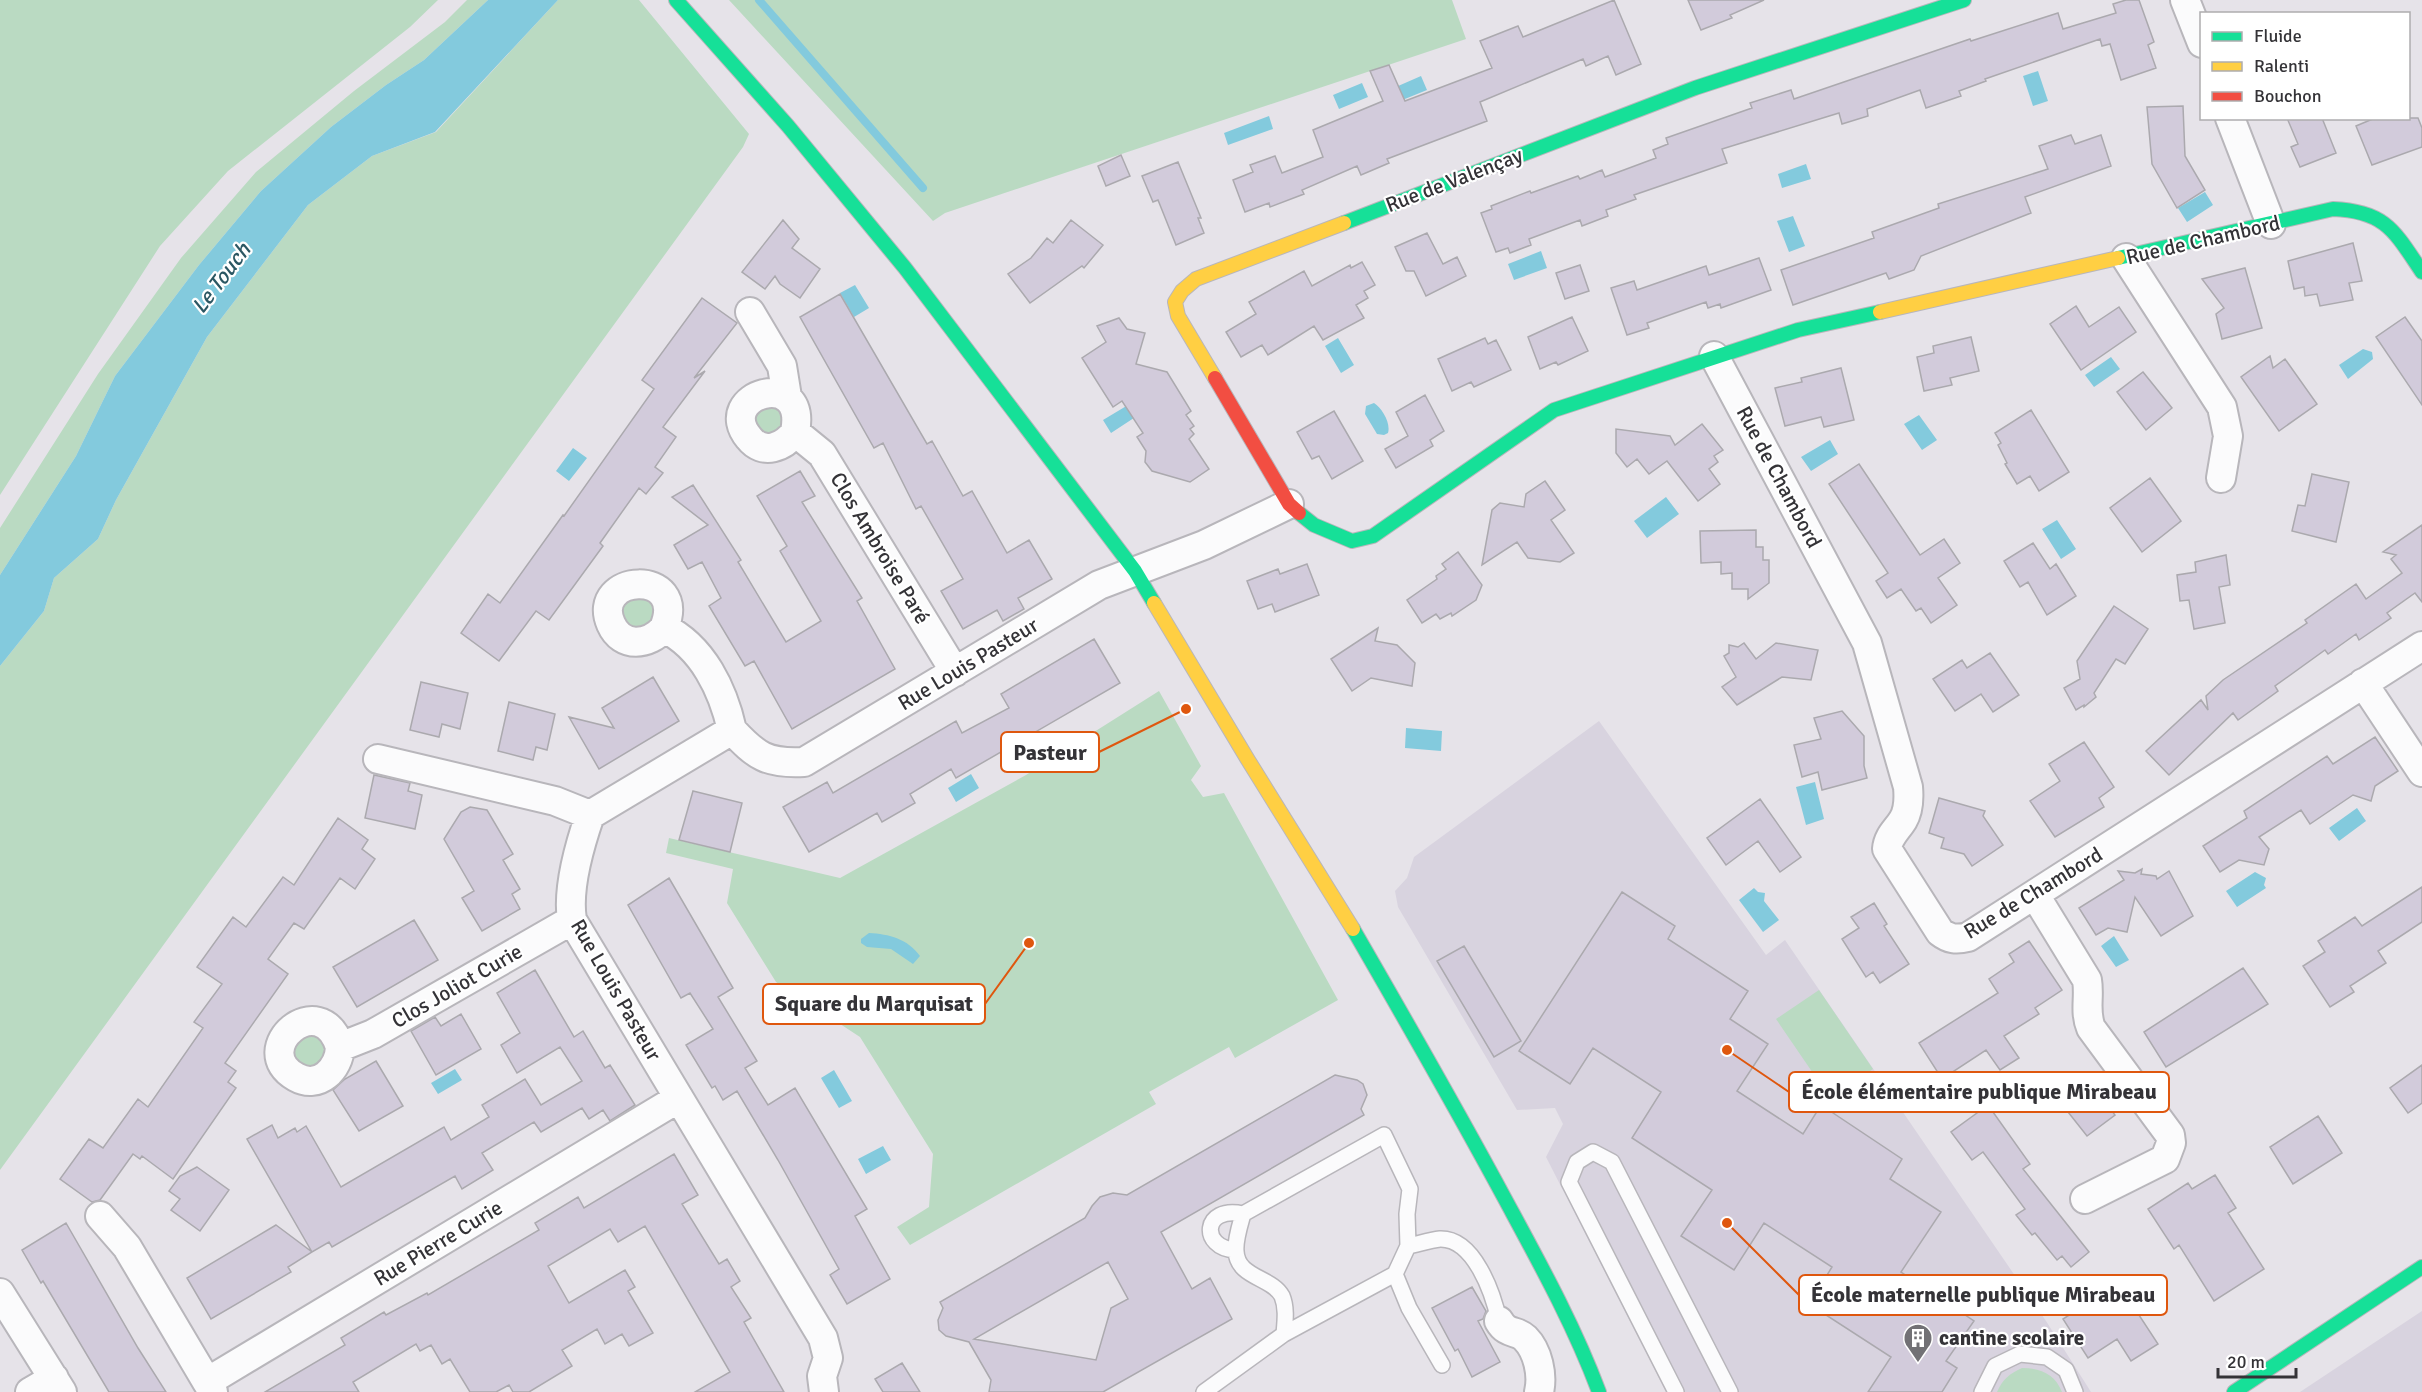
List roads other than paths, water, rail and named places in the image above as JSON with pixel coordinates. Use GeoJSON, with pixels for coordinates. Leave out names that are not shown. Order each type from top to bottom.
{"type":"FeatureCollection","features":[{"type":"Feature","properties":{"kind":"street"},"geometry":{"type":"LineString","coordinates":[[676,0],[788,126],[897,260],[1135,571],[1248,760],[1342,909],[1437,1074],[1546,1275],[1586,1355],[1599,1392]]}},
{"type":"Feature","properties":{"kind":"street","name":"Rue de Valençay"},"geometry":{"type":"LineString","coordinates":[[1289,504],[1178,316],[1175,302],[1182,291],[1196,279],[1695,88],[1964,0]]}},
{"type":"Feature","properties":{"kind":"street"},"geometry":{"type":"LineString","coordinates":[[2185,0],[2200,38]]}},
{"type":"Feature","properties":{"kind":"street"},"geometry":{"type":"LineString","coordinates":[[2231,120],[2271,224]]}},
{"type":"Feature","properties":{"kind":"street","name":"Rue de Chambord"},"geometry":{"type":"LineString","coordinates":[[1289,504],[1314,525],[1352,541],[1373,536],[1554,410],[1798,330],[2126,258],[2333,209],[2367,212],[2391,228],[2422,272]]}},
{"type":"Feature","properties":{"kind":"street"},"geometry":{"type":"LineString","coordinates":[[2126,258],[2222,407],[2228,436],[2221,478]]}},
{"type":"Feature","properties":{"kind":"street"},"geometry":{"type":"LineString","coordinates":[[750,312],[783,366],[787,397]]}},
{"type":"Feature","properties":{"kind":"street","name":"Rue de Chambord"},"geometry":{"type":"LineString","coordinates":[[1714,356],[1867,643],[1908,787],[1907,811],[1889,838],[1887,849],[1940,932],[1953,939],[1968,937],[2422,646]]}},
{"type":"Feature","properties":{"kind":"street"},"geometry":{"type":"LineString","coordinates":[[775,392],[787,397],[795,407],[798,419],[795,432],[788,442],[777,447],[764,447],[752,443],[744,433],[741,420],[744,408],[751,398],[763,393],[775,392]]}},
{"type":"Feature","properties":{"kind":"street","name":"Clos Ambroise Paré"},"geometry":{"type":"LineString","coordinates":[[795,432],[822,454],[955,672]]}},
{"type":"Feature","properties":{"kind":"street"},"geometry":{"type":"LineString","coordinates":[[1135,571],[1204,544],[1289,504]]}},
{"type":"Feature","properties":{"kind":"street","name":"Rue Louis Pasteur"},"geometry":{"type":"LineString","coordinates":[[732,730],[756,754],[768,760],[784,763],[804,762],[1100,585],[1135,571]]}},
{"type":"Feature","properties":{"kind":"street"},"geometry":{"type":"LineString","coordinates":[[378,759],[555,801],[590,814],[732,730],[723,694],[693,647],[664,628]]}},
{"type":"Feature","properties":{"kind":"street"},"geometry":{"type":"LineString","coordinates":[[2363,683],[2422,772]]}},
{"type":"Feature","properties":{"kind":"street","name":"Rue Louis Pasteur"},"geometry":{"type":"LineString","coordinates":[[590,814],[572,889],[570,908],[572,920],[823,1338],[828,1358],[822,1376],[824,1392]]}},
{"type":"Feature","properties":{"kind":"street"},"geometry":{"type":"LineString","coordinates":[[2035,895],[2087,980],[2089,990],[2086,1007],[2091,1028],[2170,1135],[2171,1143],[2165,1159],[2085,1199]]}},
{"type":"Feature","properties":{"kind":"street","name":"Clos Joliot Curie"},"geometry":{"type":"LineString","coordinates":[[340,1047],[373,1034],[572,920]]}},
{"type":"Feature","properties":{"kind":"street","name":"Rue Pierre Curie"},"geometry":{"type":"LineString","coordinates":[[210,1387],[679,1098]]}},
{"type":"Feature","properties":{"kind":"street"},"geometry":{"type":"LineString","coordinates":[[100,1216],[127,1246],[210,1387]]}},
{"type":"Feature","properties":{"kind":"street"},"geometry":{"type":"LineString","coordinates":[[2234,1392],[2422,1267]]}},
{"type":"Feature","properties":{"kind":"street"},"geometry":{"type":"LineString","coordinates":[[0,1293],[49,1387]]}},
{"type":"Feature","properties":{"kind":"street"},"geometry":{"type":"LineString","coordinates":[[1499,1321],[1508,1331],[1524,1337],[1535,1354],[1541,1376],[1539,1392]]}},
{"type":"Feature","properties":{"kind":"lane"},"geometry":{"type":"LineString","coordinates":[[1204,1392],[1284,1334],[1395,1274],[1408,1246],[1407,1214],[1410,1190],[1384,1135],[1243,1214],[1231,1211],[1221,1213],[1214,1218],[1213,1241],[1219,1247],[1235,1250]]}},
{"type":"Feature","properties":{"kind":"lane"},"geometry":{"type":"LineString","coordinates":[[1676,1392],[1569,1182],[1577,1162],[1593,1152],[1612,1162],[1730,1392]]}},
{"type":"Feature","properties":{"kind":"lane"},"geometry":{"type":"LineString","coordinates":[[1243,1214],[1235,1250],[1238,1260],[1247,1271],[1274,1288],[1281,1296],[1286,1312],[1284,1334]]}},
{"type":"Feature","properties":{"kind":"lane"},"geometry":{"type":"LineString","coordinates":[[1408,1246],[1441,1239],[1457,1242],[1469,1252],[1491,1291],[1499,1321]]}},
{"type":"Feature","properties":{"kind":"lane"},"geometry":{"type":"LineString","coordinates":[[1395,1274],[1409,1308],[1442,1365]]}},
{"type":"Feature","properties":{"kind":"lane"},"geometry":{"type":"LineString","coordinates":[[1982,1392],[1995,1366],[2020,1354],[2047,1357],[2066,1370],[2075,1392]]}},
{"type":"Feature","properties":{"kind":"lane"},"geometry":{"type":"LineString","coordinates":[[1226,1378],[1233,1392]]}},
{"type":"Feature","properties":{"kind":"water","name":"Le Touch"},"geometry":{"type":"Polygon","coordinates":[[[488,0],[558,0],[435,132],[372,156],[308,205],[207,337],[116,500],[98,539],[54,578],[44,611],[0,666],[0,575],[76,456],[115,376],[199,265],[261,191],[331,127],[386,85],[424,60],[488,0]]]}},
{"type":"Feature","properties":{"kind":"water"},"geometry":{"type":"Polygon","coordinates":[[[2038,71],[2048,101],[2033,106],[2023,76],[2038,71]]]}},
{"type":"Feature","properties":{"kind":"water"},"geometry":{"type":"Polygon","coordinates":[[[1421,76],[1427,90],[1395,103],[1389,90],[1421,76]]]}},
{"type":"Feature","properties":{"kind":"water"},"geometry":{"type":"Polygon","coordinates":[[[1362,83],[1368,97],[1339,109],[1333,95],[1362,83]]]}},
{"type":"Feature","properties":{"kind":"water"},"geometry":{"type":"Polygon","coordinates":[[[1269,116],[1273,129],[1228,145],[1224,133],[1269,116]]]}},
{"type":"Feature","properties":{"kind":"water"},"geometry":{"type":"Polygon","coordinates":[[[1806,164],[1811,179],[1782,188],[1778,174],[1806,164]]]}},
{"type":"Feature","properties":{"kind":"water"},"geometry":{"type":"Polygon","coordinates":[[[2205,192],[2213,205],[2187,222],[2178,208],[2205,192]]]}},
{"type":"Feature","properties":{"kind":"water"},"geometry":{"type":"Polygon","coordinates":[[[1793,216],[1805,246],[1789,252],[1777,221],[1793,216]]]}},
{"type":"Feature","properties":{"kind":"water"},"geometry":{"type":"Polygon","coordinates":[[[1541,251],[1547,268],[1514,280],[1508,264],[1541,251]]]}},
{"type":"Feature","properties":{"kind":"water"},"geometry":{"type":"Polygon","coordinates":[[[855,285],[869,308],[854,317],[840,293],[855,285]]]}},
{"type":"Feature","properties":{"kind":"water"},"geometry":{"type":"Polygon","coordinates":[[[1338,338],[1354,365],[1341,373],[1325,346],[1338,338]]]}},
{"type":"Feature","properties":{"kind":"water"},"geometry":{"type":"Polygon","coordinates":[[[2363,349],[2372,352],[2373,359],[2348,379],[2339,365],[2363,349]]]}},
{"type":"Feature","properties":{"kind":"water"},"geometry":{"type":"Polygon","coordinates":[[[2111,357],[2120,369],[2094,387],[2085,375],[2111,357]]]}},
{"type":"Feature","properties":{"kind":"water"},"geometry":{"type":"Polygon","coordinates":[[[1133,402],[1140,414],[1111,433],[1103,420],[1133,402]]]}},
{"type":"Feature","properties":{"kind":"water"},"geometry":{"type":"Polygon","coordinates":[[[1374,403],[1387,420],[1389,429],[1384,435],[1377,434],[1365,414],[1366,406],[1374,403]]]}},
{"type":"Feature","properties":{"kind":"water"},"geometry":{"type":"Polygon","coordinates":[[[1919,415],[1937,440],[1922,450],[1904,424],[1919,415]]]}},
{"type":"Feature","properties":{"kind":"water"},"geometry":{"type":"Polygon","coordinates":[[[1830,440],[1838,454],[1811,471],[1801,457],[1830,440]]]}},
{"type":"Feature","properties":{"kind":"water"},"geometry":{"type":"Polygon","coordinates":[[[573,448],[587,458],[569,481],[556,471],[573,448]]]}},
{"type":"Feature","properties":{"kind":"water"},"geometry":{"type":"Polygon","coordinates":[[[1666,497],[1679,514],[1647,538],[1634,521],[1666,497]]]}},
{"type":"Feature","properties":{"kind":"water"},"geometry":{"type":"Polygon","coordinates":[[[2057,520],[2076,549],[2061,559],[2042,529],[2057,520]]]}},
{"type":"Feature","properties":{"kind":"water"},"geometry":{"type":"Polygon","coordinates":[[[1406,728],[1442,731],[1441,751],[1405,748],[1406,728]]]}},
{"type":"Feature","properties":{"kind":"water"},"geometry":{"type":"Polygon","coordinates":[[[971,774],[979,788],[956,802],[948,788],[971,774]]]}},
{"type":"Feature","properties":{"kind":"water"},"geometry":{"type":"Polygon","coordinates":[[[1815,782],[1824,819],[1806,825],[1796,787],[1815,782]]]}},
{"type":"Feature","properties":{"kind":"water"},"geometry":{"type":"Polygon","coordinates":[[[2357,808],[2366,821],[2339,841],[2329,828],[2357,808]]]}},
{"type":"Feature","properties":{"kind":"water"},"geometry":{"type":"Polygon","coordinates":[[[2255,872],[2266,878],[2264,885],[2266,888],[2237,907],[2226,891],[2255,872]]]}},
{"type":"Feature","properties":{"kind":"water"},"geometry":{"type":"Polygon","coordinates":[[[1754,888],[1758,892],[1765,893],[1764,901],[1779,920],[1763,932],[1739,900],[1754,888]]]}},
{"type":"Feature","properties":{"kind":"water"},"geometry":{"type":"Polygon","coordinates":[[[869,933],[898,938],[910,945],[920,956],[913,964],[891,949],[867,947],[861,943],[861,939],[869,933]]]}},
{"type":"Feature","properties":{"kind":"water"},"geometry":{"type":"Polygon","coordinates":[[[2114,936],[2129,960],[2116,967],[2101,946],[2114,936]]]}},
{"type":"Feature","properties":{"kind":"water"},"geometry":{"type":"Polygon","coordinates":[[[455,1069],[462,1080],[438,1094],[431,1083],[455,1069]]]}},
{"type":"Feature","properties":{"kind":"water"},"geometry":{"type":"Polygon","coordinates":[[[834,1070],[852,1101],[839,1108],[821,1078],[834,1070]]]}},
{"type":"Feature","properties":{"kind":"water"},"geometry":{"type":"Polygon","coordinates":[[[883,1146],[891,1160],[866,1174],[858,1159],[883,1146]]]}},
{"type":"Feature","properties":{"kind":"waterway"},"geometry":{"type":"LineString","coordinates":[[759,0],[923,188]]}},
{"type":"Feature","properties":{"kind":"place","name":"Pasteur"},"geometry":{"type":"Point","coordinates":[1186,709]}},
{"type":"Feature","properties":{"kind":"place","name":"Square du Marquisat"},"geometry":{"type":"Point","coordinates":[1029,943]}},
{"type":"Feature","properties":{"kind":"place","name":"École élémentaire publique Mirabeau"},"geometry":{"type":"Point","coordinates":[1727,1050]}},
{"type":"Feature","properties":{"kind":"place","name":"École maternelle publique Mirabeau"},"geometry":{"type":"Point","coordinates":[1727,1223]}},
{"type":"Feature","properties":{"kind":"place","name":"cantine scolaire"},"geometry":{"type":"Point","coordinates":[1918,1364]}}]}
